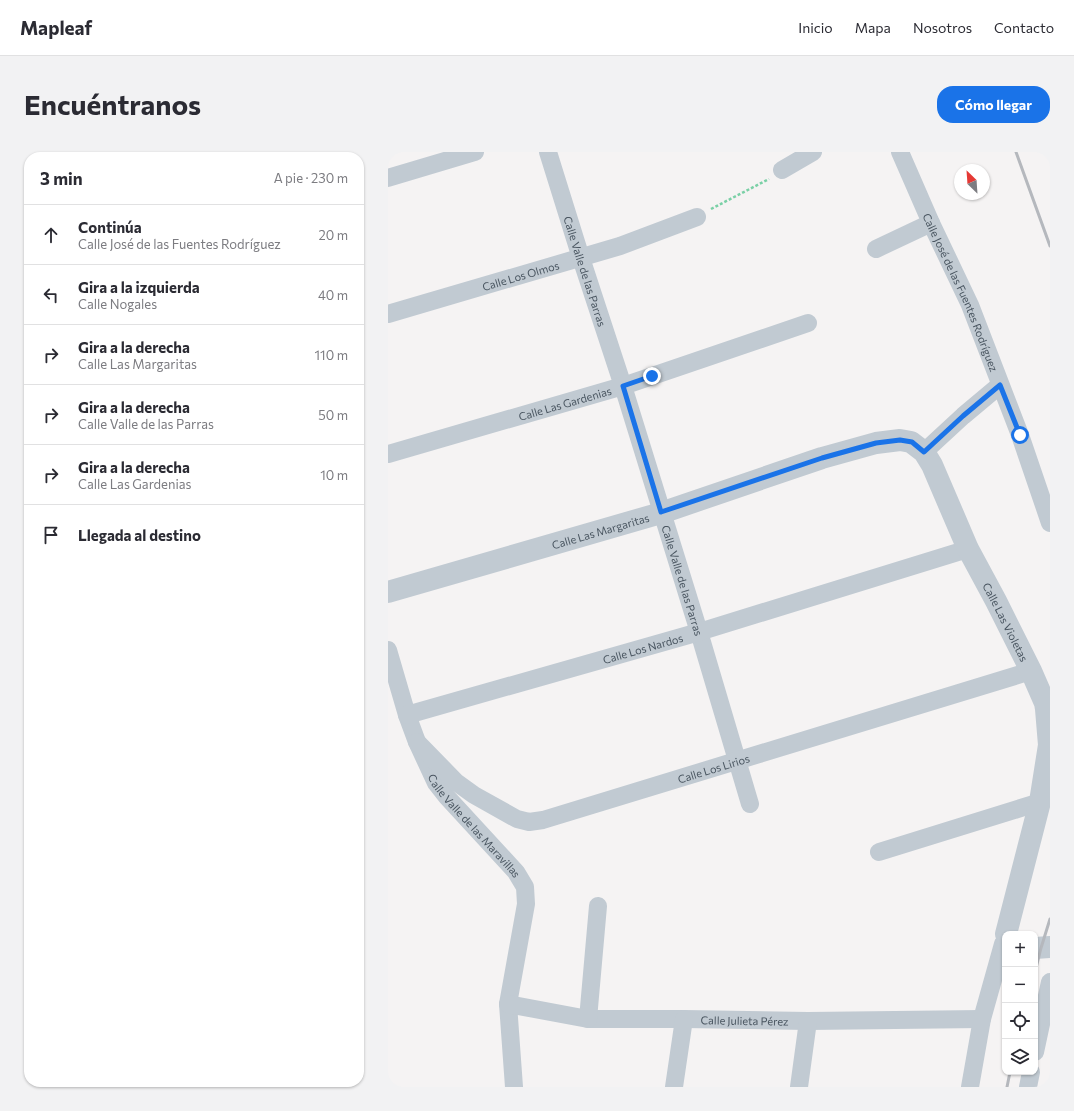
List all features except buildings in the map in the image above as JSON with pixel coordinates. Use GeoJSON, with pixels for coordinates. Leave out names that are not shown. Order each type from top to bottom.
{"type":"FeatureCollection","features":[{"type":"Feature","properties":{"kind":"street"},"geometry":{"type":"LineString","coordinates":[[388,178],[475,152]]}},
{"type":"Feature","properties":{"kind":"street","name":"Calle Valle de las Parras"},"geometry":{"type":"LineString","coordinates":[[548,152],[580,258],[623,386],[699,632],[750,804]]}},
{"type":"Feature","properties":{"kind":"street"},"geometry":{"type":"LineString","coordinates":[[782,170],[813,152]]}},
{"type":"Feature","properties":{"kind":"street","name":"Calle José de las Fuentes Rodríguez"},"geometry":{"type":"LineString","coordinates":[[900,152],[931,223],[970,305],[1020,435],[1050,524]]}},
{"type":"Feature","properties":{"kind":"street","name":"Calle Los Olmos"},"geometry":{"type":"LineString","coordinates":[[388,314],[635,241],[696,216]]}},
{"type":"Feature","properties":{"kind":"street"},"geometry":{"type":"LineString","coordinates":[[876,249],[931,223]]}},
{"type":"Feature","properties":{"kind":"street","name":"Calle Las Gardenias"},"geometry":{"type":"LineString","coordinates":[[388,454],[623,386],[808,323]]}},
{"type":"Feature","properties":{"kind":"street"},"geometry":{"type":"LineString","coordinates":[[924,452],[963,416],[1000,385]]}},
{"type":"Feature","properties":{"kind":"street","name":"Calle Las Margaritas"},"geometry":{"type":"LineString","coordinates":[[388,592],[661,512],[822,458],[876,443],[900,440],[912,442],[924,452]]}},
{"type":"Feature","properties":{"kind":"street","name":"Calle Las Violetas"},"geometry":{"type":"LineString","coordinates":[[924,452],[940,481],[968,549],[996,600],[1045,703],[1049,744],[1040,802],[1007,931]]}},
{"type":"Feature","properties":{"kind":"street","name":"Calle Los Nardos"},"geometry":{"type":"LineString","coordinates":[[407,715],[699,632],[968,549]]}},
{"type":"Feature","properties":{"kind":"street","name":"Calle Valle de las Maravillas"},"geometry":{"type":"LineString","coordinates":[[388,650],[407,715],[417,742],[436,783],[516,872],[525,887],[526,904],[508,1004],[514,1087]]}},
{"type":"Feature","properties":{"kind":"street","name":"Calle Los Lirios"},"geometry":{"type":"LineString","coordinates":[[417,742],[456,782],[474,795],[517,819],[529,822],[550,818],[1030,671]]}},
{"type":"Feature","properties":{"kind":"street"},"geometry":{"type":"LineString","coordinates":[[879,852],[1040,802]]}},
{"type":"Feature","properties":{"kind":"street"},"geometry":{"type":"LineString","coordinates":[[588,1019],[598,906]]}},
{"type":"Feature","properties":{"kind":"street"},"geometry":{"type":"LineString","coordinates":[[1038,948],[1050,948]]}},
{"type":"Feature","properties":{"kind":"street"},"geometry":{"type":"LineString","coordinates":[[970,1087],[982,1019],[1002,950]]}},
{"type":"Feature","properties":{"kind":"street"},"geometry":{"type":"LineString","coordinates":[[1038,1039],[1050,982]]}},
{"type":"Feature","properties":{"kind":"street","name":"Calle Julieta Pérez"},"geometry":{"type":"LineString","coordinates":[[508,1004],[588,1019],[808,1021],[982,1019]]}},
{"type":"Feature","properties":{"kind":"street"},"geometry":{"type":"LineString","coordinates":[[674,1087],[684,1019]]}},
{"type":"Feature","properties":{"kind":"street"},"geometry":{"type":"LineString","coordinates":[[799,1087],[808,1021]]}},
{"type":"Feature","properties":{"kind":"street"},"geometry":{"type":"LineString","coordinates":[[1028,1087],[1030,1075]]}},
{"type":"Feature","properties":{"kind":"path"},"geometry":{"type":"LineString","coordinates":[[696,216],[763,182]]}},
{"type":"Feature","properties":{"kind":"railway"},"geometry":{"type":"LineString","coordinates":[[1016,152],[1050,246]]}},
{"type":"Feature","properties":{"kind":"railway"},"geometry":{"type":"LineString","coordinates":[[1036,967],[1050,919]]}},
{"type":"Feature","properties":{"kind":"railway"},"geometry":{"type":"LineString","coordinates":[[1007,1087],[1009,1075]]}},
{"type":"Feature","properties":{"kind":"route"},"geometry":{"type":"LineString","coordinates":[[652,376],[623,386],[661,512],[822,458],[876,443],[900,440],[912,442],[924,452],[963,416],[1000,385],[1020,435]]}}]}
